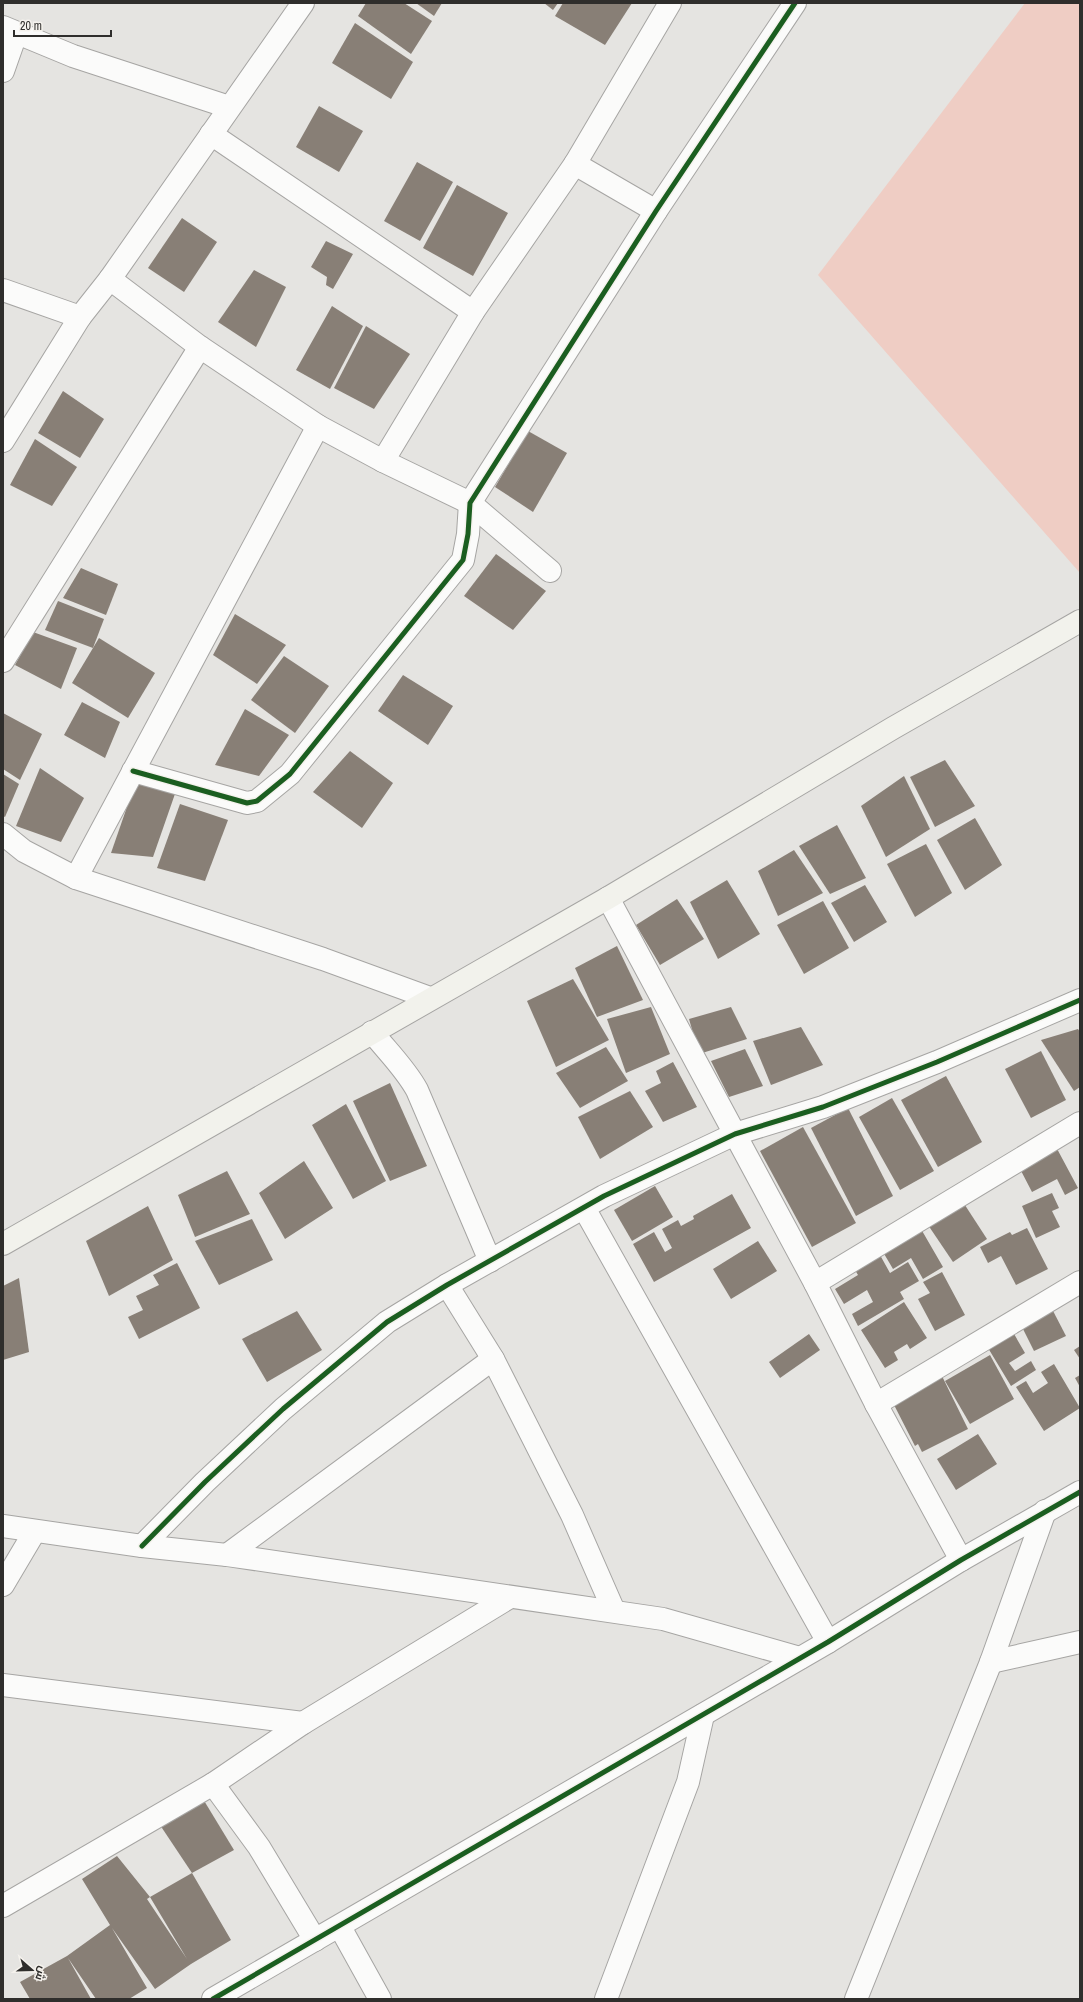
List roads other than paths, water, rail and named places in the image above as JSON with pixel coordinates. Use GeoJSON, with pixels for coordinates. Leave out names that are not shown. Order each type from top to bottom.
{"type":"FeatureCollection","features":[{"type":"Feature","properties":{"kind":"main road"},"geometry":{"type":"LineString","coordinates":[[3,1244],[430,998],[608,898],[893,728],[1080,621]]}},
{"type":"Feature","properties":{"kind":"street"},"geometry":{"type":"LineString","coordinates":[[4,438],[80,316],[110,279],[303,3]]}},
{"type":"Feature","properties":{"kind":"street"},"geometry":{"type":"LineString","coordinates":[[384,461],[473,312],[575,164],[670,3]]}},
{"type":"Feature","properties":{"kind":"street"},"geometry":{"type":"LineString","coordinates":[[133,771],[248,803],[257,801],[290,774],[463,560],[468,534],[470,503],[656,211],[795,3]]}},
{"type":"Feature","properties":{"kind":"street"},"geometry":{"type":"LineString","coordinates":[[3,71],[10,31],[72,56],[229,107]]}},
{"type":"Feature","properties":{"kind":"street"},"geometry":{"type":"LineString","coordinates":[[211,134],[473,312]]}},
{"type":"Feature","properties":{"kind":"street"},"geometry":{"type":"LineString","coordinates":[[575,164],[656,211]]}},
{"type":"Feature","properties":{"kind":"street"},"geometry":{"type":"LineString","coordinates":[[110,279],[200,347],[318,426],[384,461],[470,503],[550,572]]}},
{"type":"Feature","properties":{"kind":"street"},"geometry":{"type":"LineString","coordinates":[[3,290],[80,316]]}},
{"type":"Feature","properties":{"kind":"street"},"geometry":{"type":"LineString","coordinates":[[3,661],[200,347]]}},
{"type":"Feature","properties":{"kind":"street"},"geometry":{"type":"LineString","coordinates":[[76,878],[318,426]]}},
{"type":"Feature","properties":{"kind":"street"},"geometry":{"type":"LineString","coordinates":[[3,834],[24,851],[76,878],[322,959],[430,998]]}},
{"type":"Feature","properties":{"kind":"street"},"geometry":{"type":"LineString","coordinates":[[608,898],[814,1283],[876,1404],[961,1560]]}},
{"type":"Feature","properties":{"kind":"street"},"geometry":{"type":"LineString","coordinates":[[142,1546],[205,1482],[283,1409],[387,1322],[447,1285],[584,1208],[735,1134],[823,1107],[937,1062],[1080,1000]]}},
{"type":"Feature","properties":{"kind":"street"},"geometry":{"type":"LineString","coordinates":[[372,1032],[387,1052],[408,1074],[417,1090],[490,1261]]}},
{"type":"Feature","properties":{"kind":"street"},"geometry":{"type":"LineString","coordinates":[[814,1283],[1080,1123]]}},
{"type":"Feature","properties":{"kind":"street"},"geometry":{"type":"LineString","coordinates":[[584,1208],[828,1642]]}},
{"type":"Feature","properties":{"kind":"street"},"geometry":{"type":"LineString","coordinates":[[876,1404],[1080,1282]]}},
{"type":"Feature","properties":{"kind":"street"},"geometry":{"type":"LineString","coordinates":[[447,1285],[493,1359],[572,1515],[614,1611]]}},
{"type":"Feature","properties":{"kind":"street"},"geometry":{"type":"LineString","coordinates":[[227,1554],[493,1359]]}},
{"type":"Feature","properties":{"kind":"street"},"geometry":{"type":"LineString","coordinates":[[213,1999],[340,1927],[828,1642],[961,1560],[1080,1492]]}},
{"type":"Feature","properties":{"kind":"street"},"geometry":{"type":"LineString","coordinates":[[856,1999],[991,1662],[1045,1511]]}},
{"type":"Feature","properties":{"kind":"street"},"geometry":{"type":"LineString","coordinates":[[3,1526],[142,1546],[227,1554],[663,1619],[800,1658]]}},
{"type":"Feature","properties":{"kind":"street"},"geometry":{"type":"LineString","coordinates":[[3,1585],[35,1531]]}},
{"type":"Feature","properties":{"kind":"street"},"geometry":{"type":"LineString","coordinates":[[3,1906],[213,1784],[303,1723],[510,1597]]}},
{"type":"Feature","properties":{"kind":"street"},"geometry":{"type":"LineString","coordinates":[[991,1662],[1080,1642]]}},
{"type":"Feature","properties":{"kind":"street"},"geometry":{"type":"LineString","coordinates":[[3,1685],[303,1723]]}},
{"type":"Feature","properties":{"kind":"street"},"geometry":{"type":"LineString","coordinates":[[606,1999],[688,1782],[703,1714]]}},
{"type":"Feature","properties":{"kind":"street"},"geometry":{"type":"LineString","coordinates":[[213,1784],[259,1847],[315,1940]]}},
{"type":"Feature","properties":{"kind":"street"},"geometry":{"type":"LineString","coordinates":[[340,1927],[380,1999]]}}]}
